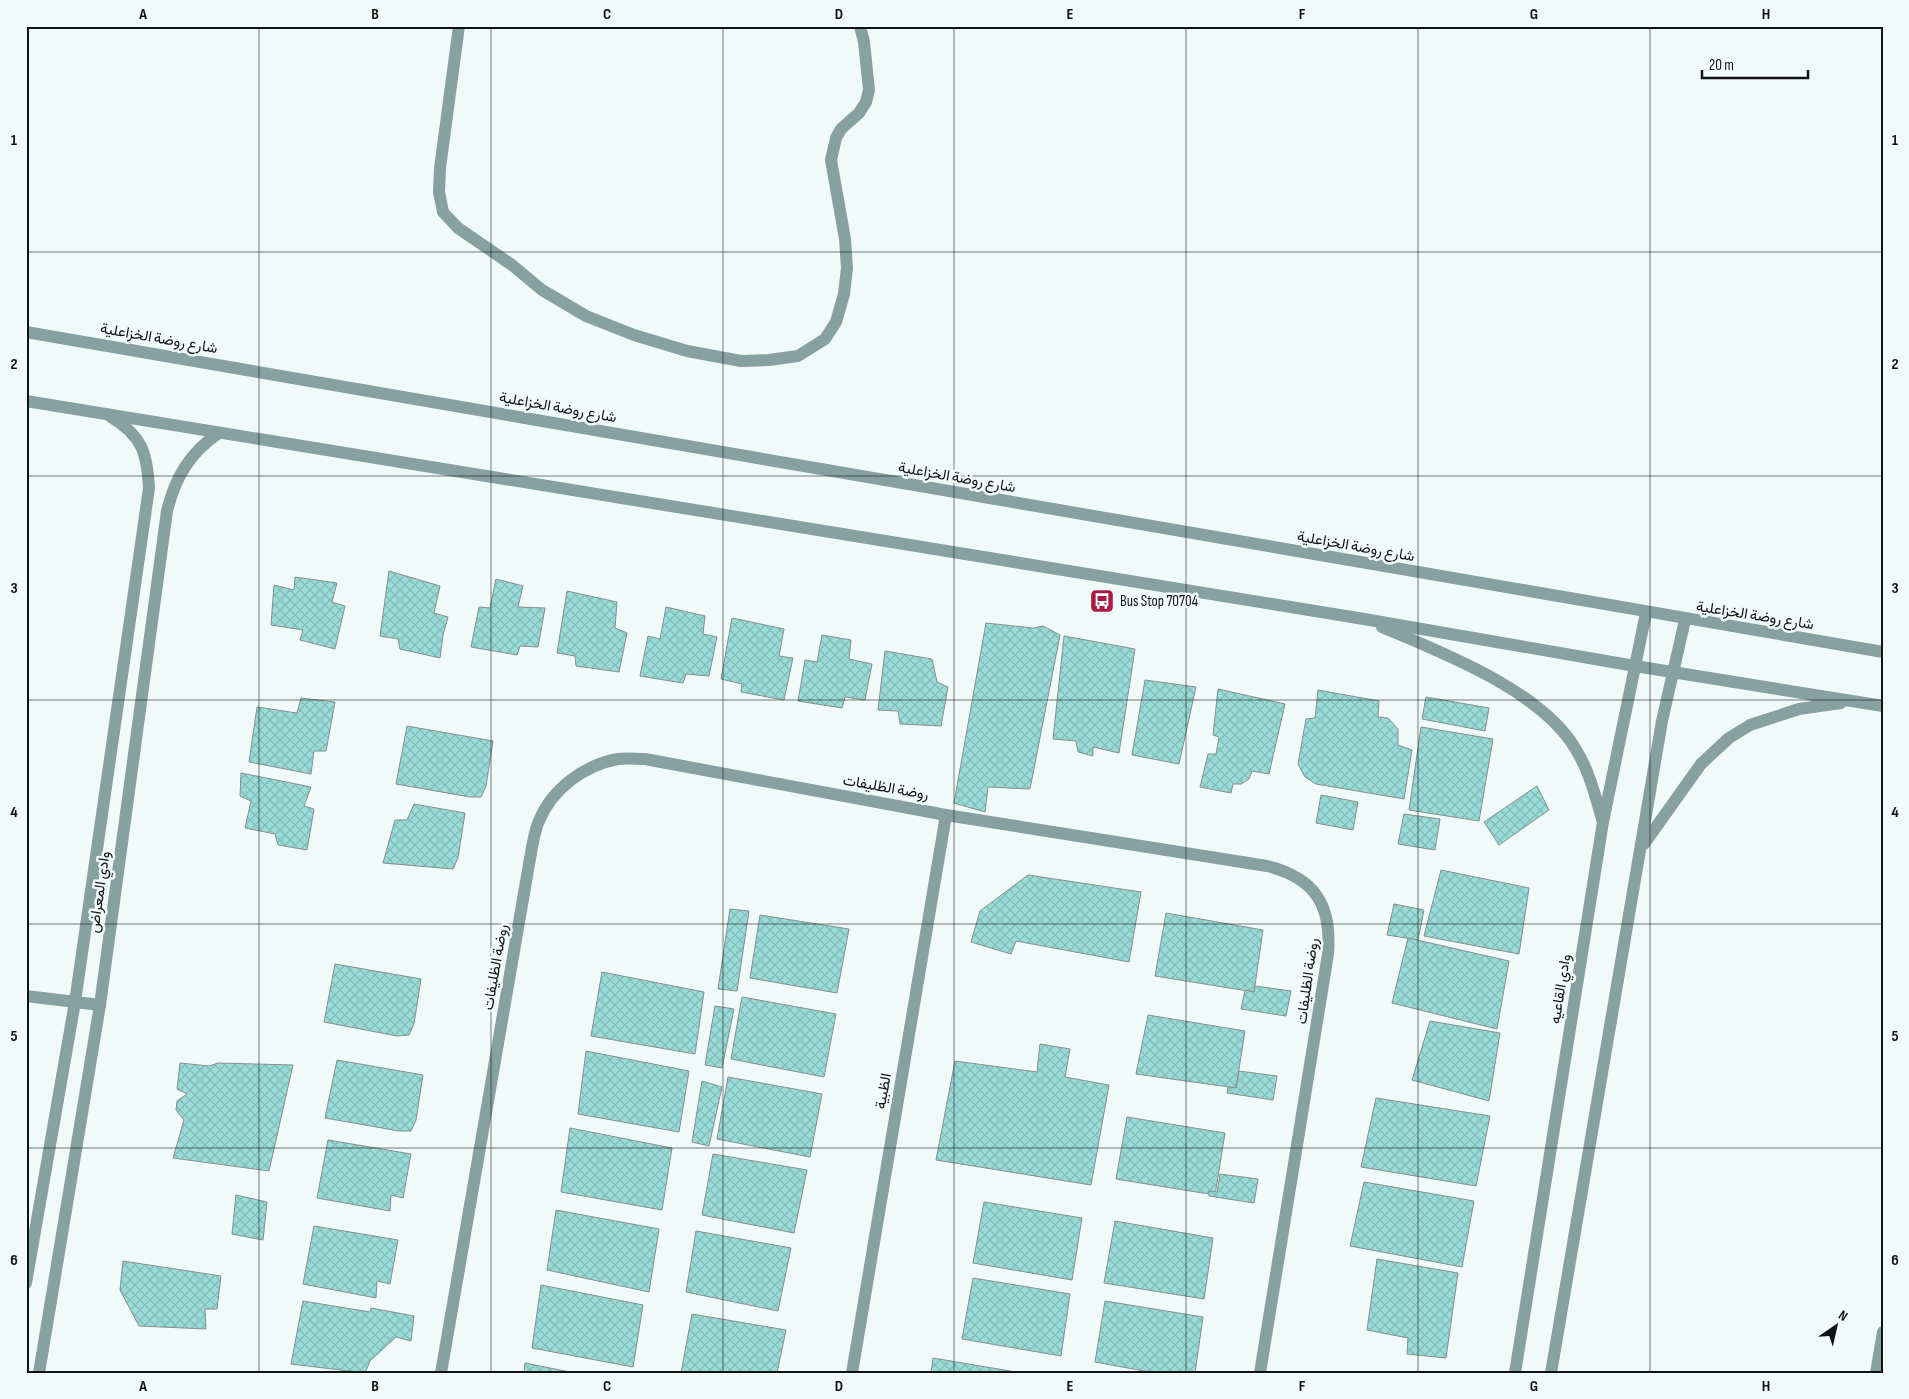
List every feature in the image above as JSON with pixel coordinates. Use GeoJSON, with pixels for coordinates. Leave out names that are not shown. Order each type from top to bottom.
{"type":"FeatureCollection","features":[{"type":"Feature","properties":{"kind":"street"},"geometry":{"type":"LineString","coordinates":[[459,26],[440,168],[439,192],[443,212],[458,228],[512,265],[542,290],[586,316],[634,335],[687,351],[741,361],[798,356],[825,339],[836,322],[844,294],[847,268],[845,239],[831,160],[836,138],[842,128],[859,112],[866,102],[869,90],[864,42],[860,26]]}},
{"type":"Feature","properties":{"kind":"street","name":"شارع روضة الخزاعلية"},"geometry":{"type":"LineString","coordinates":[[26,332],[1685,620],[1883,652]]}},
{"type":"Feature","properties":{"kind":"street"},"geometry":{"type":"LineString","coordinates":[[26,401],[1364,618],[1635,666],[1883,706]]}},
{"type":"Feature","properties":{"kind":"street","name":"وادي المعراض"},"geometry":{"type":"LineString","coordinates":[[26,1283],[75,1002],[149,488],[148,469],[144,451],[136,435],[106,415]]}},
{"type":"Feature","properties":{"kind":"street","name":"وادي المعراض"},"geometry":{"type":"LineString","coordinates":[[41,1373],[100,1004],[167,512],[172,492],[184,467],[207,441],[219,433]]}},
{"type":"Feature","properties":{"kind":"street","name":"وادي القاعيه"},"geometry":{"type":"LineString","coordinates":[[1515,1373],[1603,822],[1646,612]]}},
{"type":"Feature","properties":{"kind":"street"},"geometry":{"type":"LineString","coordinates":[[1364,618],[1498,681],[1539,708],[1566,734],[1583,760],[1603,822]]}},
{"type":"Feature","properties":{"kind":"street"},"geometry":{"type":"LineString","coordinates":[[1551,1373],[1662,721],[1685,620]]}},
{"type":"Feature","properties":{"kind":"street"},"geometry":{"type":"LineString","coordinates":[[1641,848],[1701,764],[1729,738],[1750,725],[1799,709],[1857,701]]}},
{"type":"Feature","properties":{"kind":"street","name":"روضة الظليفات"},"geometry":{"type":"LineString","coordinates":[[441,1373],[532,847],[539,821],[552,799],[570,780],[593,767],[618,759],[645,759],[946,815],[1267,866],[1286,871],[1304,882],[1318,896],[1327,914],[1330,934],[1260,1373]]}},
{"type":"Feature","properties":{"kind":"street","name":"الظبية"},"geometry":{"type":"LineString","coordinates":[[852,1373],[946,815]]}},
{"type":"Feature","properties":{"kind":"street"},"geometry":{"type":"LineString","coordinates":[[26,996],[100,1004]]}},
{"type":"Feature","properties":{"kind":"street"},"geometry":{"type":"LineString","coordinates":[[1876,1373],[1883,1332]]}},
{"type":"Feature","properties":{"kind":"street"},"geometry":{"type":"LineString","coordinates":[[26,1370],[41,1373]]}},
{"type":"Feature","properties":{"kind":"building"},"geometry":{"type":"Polygon","coordinates":[[[389,571],[440,586],[434,613],[448,617],[440,658],[400,649],[398,639],[380,636],[389,571]]]}},
{"type":"Feature","properties":{"kind":"building"},"geometry":{"type":"Polygon","coordinates":[[[295,577],[337,583],[332,602],[345,606],[335,649],[300,640],[303,630],[271,625],[274,585],[294,590],[295,577]]]}},
{"type":"Feature","properties":{"kind":"building"},"geometry":{"type":"Polygon","coordinates":[[[496,579],[523,586],[518,607],[545,608],[538,647],[520,646],[517,655],[471,647],[479,607],[490,608],[496,579]]]}},
{"type":"Feature","properties":{"kind":"building"},"geometry":{"type":"Polygon","coordinates":[[[567,591],[617,602],[615,628],[627,633],[619,672],[576,666],[575,656],[557,653],[567,591]]]}},
{"type":"Feature","properties":{"kind":"building"},"geometry":{"type":"Polygon","coordinates":[[[666,607],[705,616],[703,634],[717,637],[709,676],[686,674],[683,683],[640,676],[648,636],[660,639],[666,607]]]}},
{"type":"Feature","properties":{"kind":"building"},"geometry":{"type":"Polygon","coordinates":[[[732,618],[784,629],[779,656],[793,658],[784,700],[741,692],[742,684],[721,679],[732,618]]]}},
{"type":"Feature","properties":{"kind":"building"},"geometry":{"type":"Polygon","coordinates":[[[986,623],[1033,628],[1043,626],[1060,635],[1030,789],[988,787],[985,812],[954,803],[986,623]]]}},
{"type":"Feature","properties":{"kind":"building"},"geometry":{"type":"Polygon","coordinates":[[[822,635],[851,640],[849,659],[872,664],[865,700],[845,697],[842,708],[798,701],[805,660],[817,662],[822,635]]]}},
{"type":"Feature","properties":{"kind":"building"},"geometry":{"type":"Polygon","coordinates":[[[1064,636],[1135,649],[1119,753],[1093,747],[1093,756],[1078,752],[1076,741],[1053,739],[1064,636]]]}},
{"type":"Feature","properties":{"kind":"building"},"geometry":{"type":"Polygon","coordinates":[[[885,651],[932,659],[937,682],[948,687],[941,726],[900,724],[898,711],[878,710],[885,651]]]}},
{"type":"Feature","properties":{"kind":"building"},"geometry":{"type":"Polygon","coordinates":[[[1145,680],[1196,687],[1179,764],[1132,755],[1145,680]]]}},
{"type":"Feature","properties":{"kind":"building"},"geometry":{"type":"Polygon","coordinates":[[[1218,689],[1285,704],[1269,774],[1252,771],[1249,779],[1241,784],[1233,784],[1231,793],[1200,787],[1208,754],[1216,754],[1219,737],[1213,735],[1218,689]]]}},
{"type":"Feature","properties":{"kind":"building"},"geometry":{"type":"Polygon","coordinates":[[[1318,690],[1379,701],[1378,717],[1388,718],[1398,729],[1398,745],[1412,750],[1404,799],[1316,784],[1305,777],[1298,764],[1306,719],[1315,718],[1318,690]]]}},
{"type":"Feature","properties":{"kind":"building"},"geometry":{"type":"Polygon","coordinates":[[[1426,697],[1489,708],[1485,731],[1422,719],[1426,697]]]}},
{"type":"Feature","properties":{"kind":"building"},"geometry":{"type":"Polygon","coordinates":[[[301,698],[335,702],[326,751],[314,751],[311,774],[249,762],[257,707],[297,713],[301,698]]]}},
{"type":"Feature","properties":{"kind":"building"},"geometry":{"type":"Polygon","coordinates":[[[407,726],[493,741],[486,786],[481,797],[470,797],[396,784],[407,726]]]}},
{"type":"Feature","properties":{"kind":"building"},"geometry":{"type":"Polygon","coordinates":[[[1421,727],[1493,739],[1479,821],[1409,810],[1421,727]]]}},
{"type":"Feature","properties":{"kind":"building"},"geometry":{"type":"Polygon","coordinates":[[[241,773],[311,787],[304,806],[314,809],[307,850],[278,845],[275,834],[245,828],[251,801],[240,796],[241,773]]]}},
{"type":"Feature","properties":{"kind":"building"},"geometry":{"type":"Polygon","coordinates":[[[1537,786],[1549,810],[1499,845],[1484,822],[1537,786]]]}},
{"type":"Feature","properties":{"kind":"building"},"geometry":{"type":"Polygon","coordinates":[[[1321,795],[1358,802],[1353,830],[1316,823],[1321,795]]]}},
{"type":"Feature","properties":{"kind":"building"},"geometry":{"type":"Polygon","coordinates":[[[414,804],[465,813],[458,858],[453,869],[383,863],[395,820],[407,820],[414,804]]]}},
{"type":"Feature","properties":{"kind":"building"},"geometry":{"type":"Polygon","coordinates":[[[1404,814],[1440,819],[1435,850],[1398,844],[1404,814]]]}},
{"type":"Feature","properties":{"kind":"building"},"geometry":{"type":"Polygon","coordinates":[[[1441,870],[1529,888],[1519,954],[1424,936],[1441,870]]]}},
{"type":"Feature","properties":{"kind":"building"},"geometry":{"type":"Polygon","coordinates":[[[1028,875],[1141,892],[1129,962],[1016,941],[1011,954],[971,942],[980,911],[1028,875]]]}},
{"type":"Feature","properties":{"kind":"building"},"geometry":{"type":"Polygon","coordinates":[[[1394,904],[1424,910],[1418,940],[1387,935],[1394,904]]]}},
{"type":"Feature","properties":{"kind":"building"},"geometry":{"type":"Polygon","coordinates":[[[730,909],[749,911],[737,991],[718,989],[730,909]]]}},
{"type":"Feature","properties":{"kind":"building"},"geometry":{"type":"Polygon","coordinates":[[[1166,913],[1263,930],[1254,992],[1155,976],[1166,913]]]}},
{"type":"Feature","properties":{"kind":"building"},"geometry":{"type":"Polygon","coordinates":[[[760,915],[849,929],[837,993],[750,978],[760,915]]]}},
{"type":"Feature","properties":{"kind":"building"},"geometry":{"type":"Polygon","coordinates":[[[1408,938],[1509,961],[1497,1029],[1392,1003],[1408,938]]]}},
{"type":"Feature","properties":{"kind":"building"},"geometry":{"type":"Polygon","coordinates":[[[335,964],[421,979],[414,1024],[409,1035],[397,1036],[324,1022],[335,964]]]}},
{"type":"Feature","properties":{"kind":"building"},"geometry":{"type":"Polygon","coordinates":[[[602,972],[704,992],[695,1054],[591,1036],[602,972]]]}},
{"type":"Feature","properties":{"kind":"building"},"geometry":{"type":"Polygon","coordinates":[[[1255,986],[1291,991],[1286,1016],[1241,1009],[1245,990],[1254,992],[1255,986]]]}},
{"type":"Feature","properties":{"kind":"building"},"geometry":{"type":"Polygon","coordinates":[[[742,997],[836,1014],[824,1077],[731,1059],[742,997]]]}},
{"type":"Feature","properties":{"kind":"building"},"geometry":{"type":"Polygon","coordinates":[[[715,1006],[734,1009],[722,1068],[705,1065],[715,1006]]]}},
{"type":"Feature","properties":{"kind":"building"},"geometry":{"type":"Polygon","coordinates":[[[1148,1015],[1245,1031],[1236,1088],[1136,1074],[1148,1015]]]}},
{"type":"Feature","properties":{"kind":"building"},"geometry":{"type":"Polygon","coordinates":[[[1430,1021],[1500,1033],[1489,1101],[1412,1080],[1430,1021]]]}},
{"type":"Feature","properties":{"kind":"building"},"geometry":{"type":"Polygon","coordinates":[[[1040,1044],[1070,1049],[1065,1077],[1109,1085],[1091,1185],[936,1160],[955,1061],[1037,1072],[1040,1044]]]}},
{"type":"Feature","properties":{"kind":"building"},"geometry":{"type":"Polygon","coordinates":[[[586,1051],[689,1071],[679,1132],[578,1114],[586,1051]]]}},
{"type":"Feature","properties":{"kind":"building"},"geometry":{"type":"Polygon","coordinates":[[[337,1060],[423,1075],[416,1120],[411,1131],[399,1131],[325,1118],[337,1060]]]}},
{"type":"Feature","properties":{"kind":"building"},"geometry":{"type":"Polygon","coordinates":[[[180,1063],[209,1066],[218,1063],[293,1065],[269,1171],[173,1158],[184,1120],[176,1110],[177,1101],[187,1094],[177,1089],[180,1063]]]}},
{"type":"Feature","properties":{"kind":"building"},"geometry":{"type":"Polygon","coordinates":[[[1239,1071],[1277,1076],[1273,1100],[1227,1093],[1228,1087],[1236,1088],[1239,1071]]]}},
{"type":"Feature","properties":{"kind":"building"},"geometry":{"type":"Polygon","coordinates":[[[728,1077],[822,1094],[810,1157],[717,1139],[728,1077]]]}},
{"type":"Feature","properties":{"kind":"building"},"geometry":{"type":"Polygon","coordinates":[[[702,1081],[722,1087],[709,1146],[692,1142],[702,1081]]]}},
{"type":"Feature","properties":{"kind":"building"},"geometry":{"type":"Polygon","coordinates":[[[1376,1098],[1490,1116],[1476,1186],[1361,1167],[1376,1098]]]}},
{"type":"Feature","properties":{"kind":"building"},"geometry":{"type":"Polygon","coordinates":[[[1127,1117],[1225,1133],[1215,1195],[1116,1179],[1127,1117]]]}},
{"type":"Feature","properties":{"kind":"building"},"geometry":{"type":"Polygon","coordinates":[[[570,1128],[672,1148],[662,1210],[561,1192],[570,1128]]]}},
{"type":"Feature","properties":{"kind":"building"},"geometry":{"type":"Polygon","coordinates":[[[328,1140],[411,1154],[403,1198],[391,1195],[390,1211],[317,1198],[328,1140]]]}},
{"type":"Feature","properties":{"kind":"building"},"geometry":{"type":"Polygon","coordinates":[[[713,1154],[807,1170],[794,1233],[702,1215],[713,1154]]]}},
{"type":"Feature","properties":{"kind":"building"},"geometry":{"type":"Polygon","coordinates":[[[1220,1174],[1258,1179],[1254,1203],[1209,1196],[1209,1191],[1217,1192],[1220,1174]]]}},
{"type":"Feature","properties":{"kind":"building"},"geometry":{"type":"Polygon","coordinates":[[[1364,1182],[1474,1201],[1462,1267],[1350,1246],[1364,1182]]]}},
{"type":"Feature","properties":{"kind":"building"},"geometry":{"type":"Polygon","coordinates":[[[236,1195],[267,1202],[263,1240],[232,1234],[236,1195]]]}},
{"type":"Feature","properties":{"kind":"building"},"geometry":{"type":"Polygon","coordinates":[[[984,1202],[1082,1218],[1072,1280],[973,1263],[984,1202]]]}},
{"type":"Feature","properties":{"kind":"building"},"geometry":{"type":"Polygon","coordinates":[[[556,1210],[659,1229],[649,1292],[547,1270],[556,1210]]]}},
{"type":"Feature","properties":{"kind":"building"},"geometry":{"type":"Polygon","coordinates":[[[1115,1221],[1213,1238],[1204,1299],[1104,1283],[1115,1221]]]}},
{"type":"Feature","properties":{"kind":"building"},"geometry":{"type":"Polygon","coordinates":[[[314,1226],[398,1240],[390,1284],[377,1281],[376,1298],[303,1284],[314,1226]]]}},
{"type":"Feature","properties":{"kind":"building"},"geometry":{"type":"Polygon","coordinates":[[[696,1231],[791,1248],[778,1311],[686,1292],[696,1231]]]}},
{"type":"Feature","properties":{"kind":"building"},"geometry":{"type":"Polygon","coordinates":[[[1377,1259],[1458,1273],[1446,1358],[1407,1354],[1408,1338],[1367,1330],[1377,1259]]]}},
{"type":"Feature","properties":{"kind":"building"},"geometry":{"type":"Polygon","coordinates":[[[123,1261],[221,1276],[217,1309],[205,1309],[206,1329],[139,1326],[120,1290],[123,1261]]]}},
{"type":"Feature","properties":{"kind":"building"},"geometry":{"type":"Polygon","coordinates":[[[973,1278],[1070,1294],[1061,1356],[962,1339],[973,1278]]]}},
{"type":"Feature","properties":{"kind":"building"},"geometry":{"type":"Polygon","coordinates":[[[541,1285],[643,1305],[633,1367],[532,1348],[541,1285]]]}},
{"type":"Feature","properties":{"kind":"building"},"geometry":{"type":"Polygon","coordinates":[[[303,1301],[370,1312],[371,1308],[414,1316],[411,1341],[396,1337],[370,1361],[365,1373],[291,1364],[303,1301]]]}},
{"type":"Feature","properties":{"kind":"building"},"geometry":{"type":"Polygon","coordinates":[[[1105,1301],[1203,1317],[1195,1373],[1155,1373],[1095,1362],[1105,1301]]]}},
{"type":"Feature","properties":{"kind":"building"},"geometry":{"type":"Polygon","coordinates":[[[692,1314],[786,1330],[777,1373],[681,1373],[692,1314]]]}},
{"type":"Feature","properties":{"kind":"building"},"geometry":{"type":"Polygon","coordinates":[[[933,1358],[1022,1373],[931,1373],[933,1358]]]}},
{"type":"Feature","properties":{"kind":"building"},"geometry":{"type":"Polygon","coordinates":[[[525,1363],[575,1373],[524,1373],[525,1363]]]}},
{"type":"Feature","properties":{"kind":"place","name":"Bus Stop 70704"},"geometry":{"type":"Point","coordinates":[1102,601]}}]}
